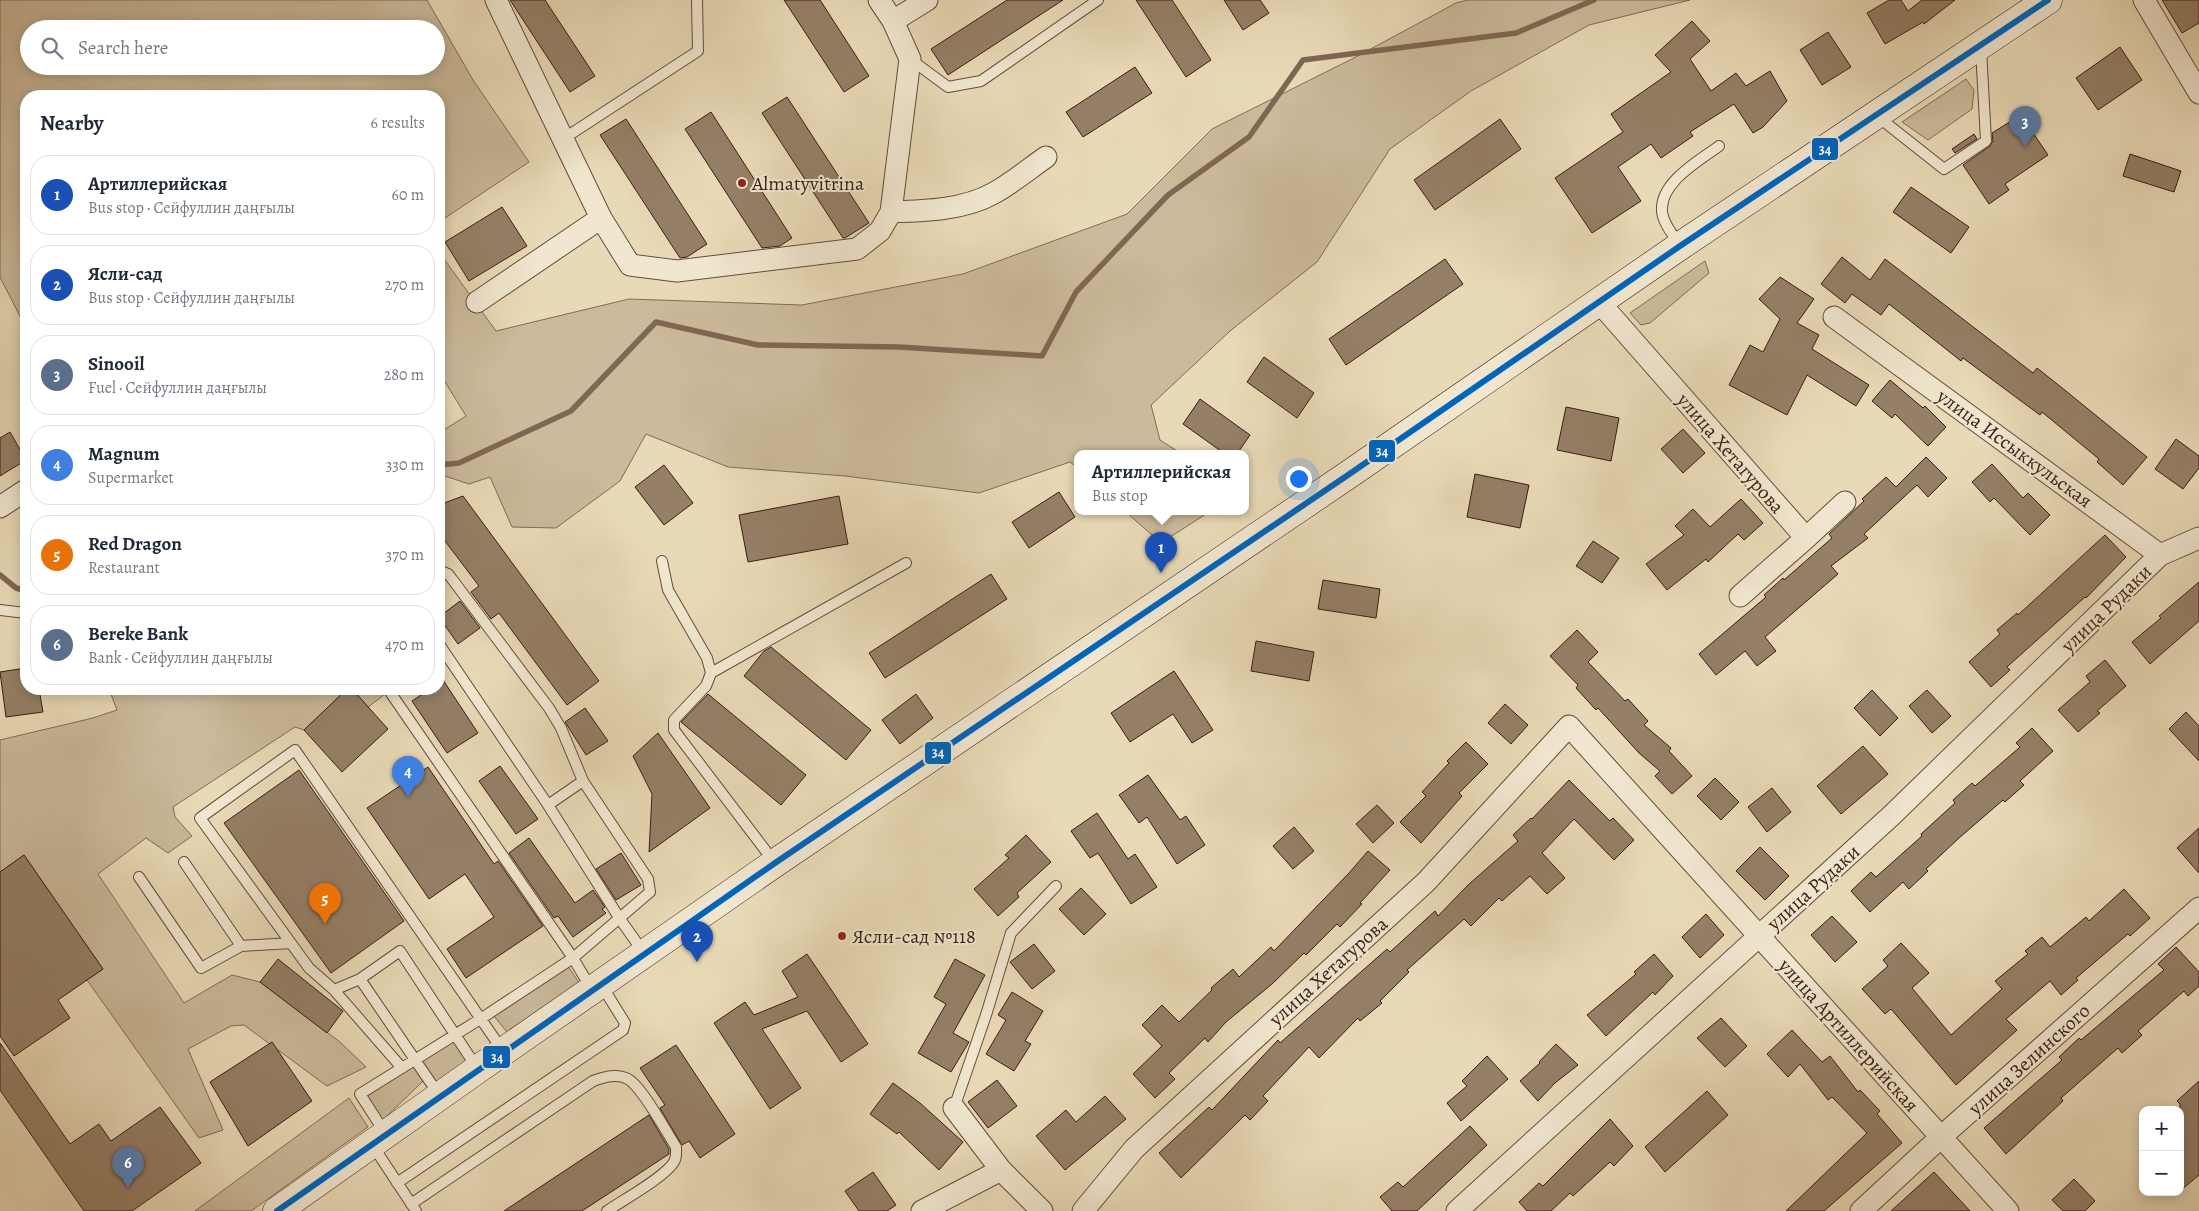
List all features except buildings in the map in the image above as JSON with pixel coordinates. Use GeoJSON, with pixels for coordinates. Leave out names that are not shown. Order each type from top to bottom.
{"type":"FeatureCollection","features":[{"type":"Feature","properties":{"kind":"main road"},"geometry":{"type":"LineString","coordinates":[[277,1211],[478,1069],[775,864],[1348,475],[1680,246],[2048,0]]}},
{"type":"Feature","properties":{"kind":"street"},"geometry":{"type":"LineString","coordinates":[[496,0],[601,218],[630,264],[677,271],[857,249],[880,231],[891,212],[910,59],[893,21],[880,0]]}},
{"type":"Feature","properties":{"kind":"street"},"geometry":{"type":"LineString","coordinates":[[893,21],[927,0]]}},
{"type":"Feature","properties":{"kind":"street"},"geometry":{"type":"LineString","coordinates":[[2144,0],[2199,93]]}},
{"type":"Feature","properties":{"kind":"street"},"geometry":{"type":"LineString","coordinates":[[891,212],[933,210],[968,203],[994,194],[1046,157]]}},
{"type":"Feature","properties":{"kind":"street"},"geometry":{"type":"LineString","coordinates":[[477,302],[601,218]]}},
{"type":"Feature","properties":{"kind":"street","name":"улица Хетагурова"},"geometry":{"type":"LineString","coordinates":[[1599,302],[1806,538]]}},
{"type":"Feature","properties":{"kind":"street","name":"улица Иссыккульская"},"geometry":{"type":"LineString","coordinates":[[1834,317],[2160,555]]}},
{"type":"Feature","properties":{"kind":"street"},"geometry":{"type":"LineString","coordinates":[[0,507],[20,494]]}},
{"type":"Feature","properties":{"kind":"street"},"geometry":{"type":"LineString","coordinates":[[1740,596],[1845,502]]}},
{"type":"Feature","properties":{"kind":"street"},"geometry":{"type":"LineString","coordinates":[[2160,555],[2199,538]]}},
{"type":"Feature","properties":{"kind":"street","name":"улица Рудаки"},"geometry":{"type":"LineString","coordinates":[[1457,1211],[1891,816],[2160,555]]}},
{"type":"Feature","properties":{"kind":"street","name":"улица Хетагурова"},"geometry":{"type":"LineString","coordinates":[[1083,1211],[1134,1150],[1426,882],[1569,726]]}},
{"type":"Feature","properties":{"kind":"street","name":"улица Артиллерийская"},"geometry":{"type":"LineString","coordinates":[[1569,726],[2008,1211]]}},
{"type":"Feature","properties":{"kind":"street","name":"улица Зелинского"},"geometry":{"type":"LineString","coordinates":[[1861,1211],[1941,1137],[2199,908]]}},
{"type":"Feature","properties":{"kind":"street"},"geometry":{"type":"LineString","coordinates":[[954,1108],[1001,1170],[1042,1211]]}},
{"type":"Feature","properties":{"kind":"street"},"geometry":{"type":"LineString","coordinates":[[922,1211],[1001,1170]]}},
{"type":"Feature","properties":{"kind":"lane"},"geometry":{"type":"LineString","coordinates":[[563,139],[698,51],[697,0]]}},
{"type":"Feature","properties":{"kind":"lane"},"geometry":{"type":"LineString","coordinates":[[910,59],[948,87],[981,81],[1098,0]]}},
{"type":"Feature","properties":{"kind":"lane"},"geometry":{"type":"LineString","coordinates":[[1877,115],[1944,169],[1986,141],[1980,45]]}},
{"type":"Feature","properties":{"kind":"lane"},"geometry":{"type":"LineString","coordinates":[[1680,246],[1665,221],[1662,212],[1663,202],[1673,184],[1719,146]]}},
{"type":"Feature","properties":{"kind":"lane"},"geometry":{"type":"LineString","coordinates":[[662,561],[668,590],[707,658],[711,673],[706,686],[674,720],[674,730],[775,864]]}},
{"type":"Feature","properties":{"kind":"lane"},"geometry":{"type":"LineString","coordinates":[[711,673],[906,563]]}},
{"type":"Feature","properties":{"kind":"lane"},"geometry":{"type":"LineString","coordinates":[[445,573],[452,579],[549,708],[561,728],[583,781],[650,884],[649,894],[573,958],[482,1018],[360,1094],[397,1183],[414,1208],[593,1081],[604,1077],[620,1076],[629,1080],[639,1091],[676,1146],[676,1156],[673,1163],[663,1174],[607,1211]]}},
{"type":"Feature","properties":{"kind":"lane"},"geometry":{"type":"LineString","coordinates":[[0,610],[20,612]]}},
{"type":"Feature","properties":{"kind":"lane"},"geometry":{"type":"LineString","coordinates":[[445,653],[548,804],[620,919],[645,954]]}},
{"type":"Feature","properties":{"kind":"lane"},"geometry":{"type":"LineString","coordinates":[[392,695],[573,958],[625,1023],[622,1030],[397,1183]]}},
{"type":"Feature","properties":{"kind":"lane"},"geometry":{"type":"LineString","coordinates":[[402,1068],[334,990],[309,968],[200,818],[295,750],[504,1051]]}},
{"type":"Feature","properties":{"kind":"lane"},"geometry":{"type":"LineString","coordinates":[[548,804],[583,781]]}},
{"type":"Feature","properties":{"kind":"lane"},"geometry":{"type":"LineString","coordinates":[[184,862],[241,946]]}},
{"type":"Feature","properties":{"kind":"lane"},"geometry":{"type":"LineString","coordinates":[[139,877],[201,968],[241,946],[291,943]]}},
{"type":"Feature","properties":{"kind":"lane"},"geometry":{"type":"LineString","coordinates":[[954,1108],[986,1015],[1010,933],[1056,886]]}},
{"type":"Feature","properties":{"kind":"lane"},"geometry":{"type":"LineString","coordinates":[[334,990],[360,979],[400,951],[478,1069]]}},
{"type":"Feature","properties":{"kind":"lane"},"geometry":{"type":"LineString","coordinates":[[360,979],[440,1096]]}},
{"type":"Feature","properties":{"kind":"shaded area"},"geometry":{"type":"Polygon","coordinates":[[[0,0],[427,0],[438,20],[20,20],[20,75],[445,75],[445,31],[473,80],[529,162],[445,218],[445,90],[20,90],[20,316],[0,277],[0,0]]]}},
{"type":"Feature","properties":{"kind":"shaded area"},"geometry":{"type":"Polygon","coordinates":[[[1468,0],[1690,0],[1589,25],[1471,91],[1390,149],[1317,262],[1230,331],[1151,405],[1160,440],[1176,450],[1074,450],[1074,465],[1070,462],[979,493],[845,476],[728,467],[646,434],[620,481],[556,528],[512,527],[490,477],[469,484],[445,476],[445,429],[466,416],[445,382],[445,260],[496,331],[629,299],[802,305],[963,274],[1127,214],[1212,129],[1354,58],[1456,3],[1468,0]]]}},
{"type":"Feature","properties":{"kind":"shaded area"},"geometry":{"type":"Polygon","coordinates":[[[1966,79],[1974,90],[1972,109],[1928,140],[1902,122],[1966,79]]]}},
{"type":"Feature","properties":{"kind":"shaded area"},"geometry":{"type":"Polygon","coordinates":[[[1705,261],[1709,273],[1650,323],[1641,325],[1630,313],[1705,261]]]}},
{"type":"Feature","properties":{"kind":"shaded area"},"geometry":{"type":"Polygon","coordinates":[[[1129,515],[1204,515],[1161,543],[1129,515]]]}},
{"type":"Feature","properties":{"kind":"shaded area"},"geometry":{"type":"Polygon","coordinates":[[[111,695],[341,695],[304,730],[295,727],[173,807],[175,817],[192,836],[168,853],[146,838],[98,874],[184,1003],[232,975],[260,982],[340,1042],[366,1067],[327,1086],[244,1025],[231,1026],[188,1049],[223,1130],[199,1138],[87,980],[103,969],[24,855],[0,872],[0,740],[93,718],[117,710],[111,695]]]}},
{"type":"Feature","properties":{"kind":"shaded area"},"geometry":{"type":"Polygon","coordinates":[[[357,695],[384,695],[368,707],[357,695]]]}},
{"type":"Feature","properties":{"kind":"shaded area"},"geometry":{"type":"Polygon","coordinates":[[[566,963],[583,989],[510,1036],[491,1012],[566,963]]]}},
{"type":"Feature","properties":{"kind":"shaded area"},"geometry":{"type":"Polygon","coordinates":[[[453,1040],[468,1063],[437,1084],[420,1060],[453,1040]]]}},
{"type":"Feature","properties":{"kind":"shaded area"},"geometry":{"type":"Polygon","coordinates":[[[414,1065],[424,1080],[383,1120],[366,1097],[414,1065]]]}},
{"type":"Feature","properties":{"kind":"shaded area"},"geometry":{"type":"Polygon","coordinates":[[[349,1098],[368,1127],[251,1211],[195,1211],[349,1098]]]}},
{"type":"Feature","properties":{"kind":"waterway"},"geometry":{"type":"LineString","coordinates":[[445,464],[459,463],[571,411],[656,322],[758,345],[899,347],[1042,356],[1076,292],[1168,195],[1249,137],[1303,60],[1516,33],[1594,0]]}},
{"type":"Feature","properties":{"kind":"waterway"},"geometry":{"type":"LineString","coordinates":[[0,575],[20,589]]}},
{"type":"Feature","properties":{"kind":"transit line","name":"34"},"geometry":{"type":"LineString","coordinates":[[277,1211],[775,863],[1348,475],[1680,246],[2048,0]]}},
{"type":"Feature","properties":{"kind":"place","name":"Sinooil"},"geometry":{"type":"Point","coordinates":[2025,147]}},
{"type":"Feature","properties":{"kind":"place","name":"Almatyvitrina"},"geometry":{"type":"Point","coordinates":[742,183]}},
{"type":"Feature","properties":{"kind":"place","name":"Артиллерийская"},"geometry":{"type":"Point","coordinates":[1161,573]}},
{"type":"Feature","properties":{"kind":"place","name":"Magnum"},"geometry":{"type":"Point","coordinates":[408,797]}},
{"type":"Feature","properties":{"kind":"place","name":"Red Dragon"},"geometry":{"type":"Point","coordinates":[325,924]}},
{"type":"Feature","properties":{"kind":"place","name":"Ясли-сад №118"},"geometry":{"type":"Point","coordinates":[842,936]}},
{"type":"Feature","properties":{"kind":"place","name":"Ясли-сад"},"geometry":{"type":"Point","coordinates":[697,962]}},
{"type":"Feature","properties":{"kind":"place","name":"Bereke Bank"},"geometry":{"type":"Point","coordinates":[128,1188]}}]}
